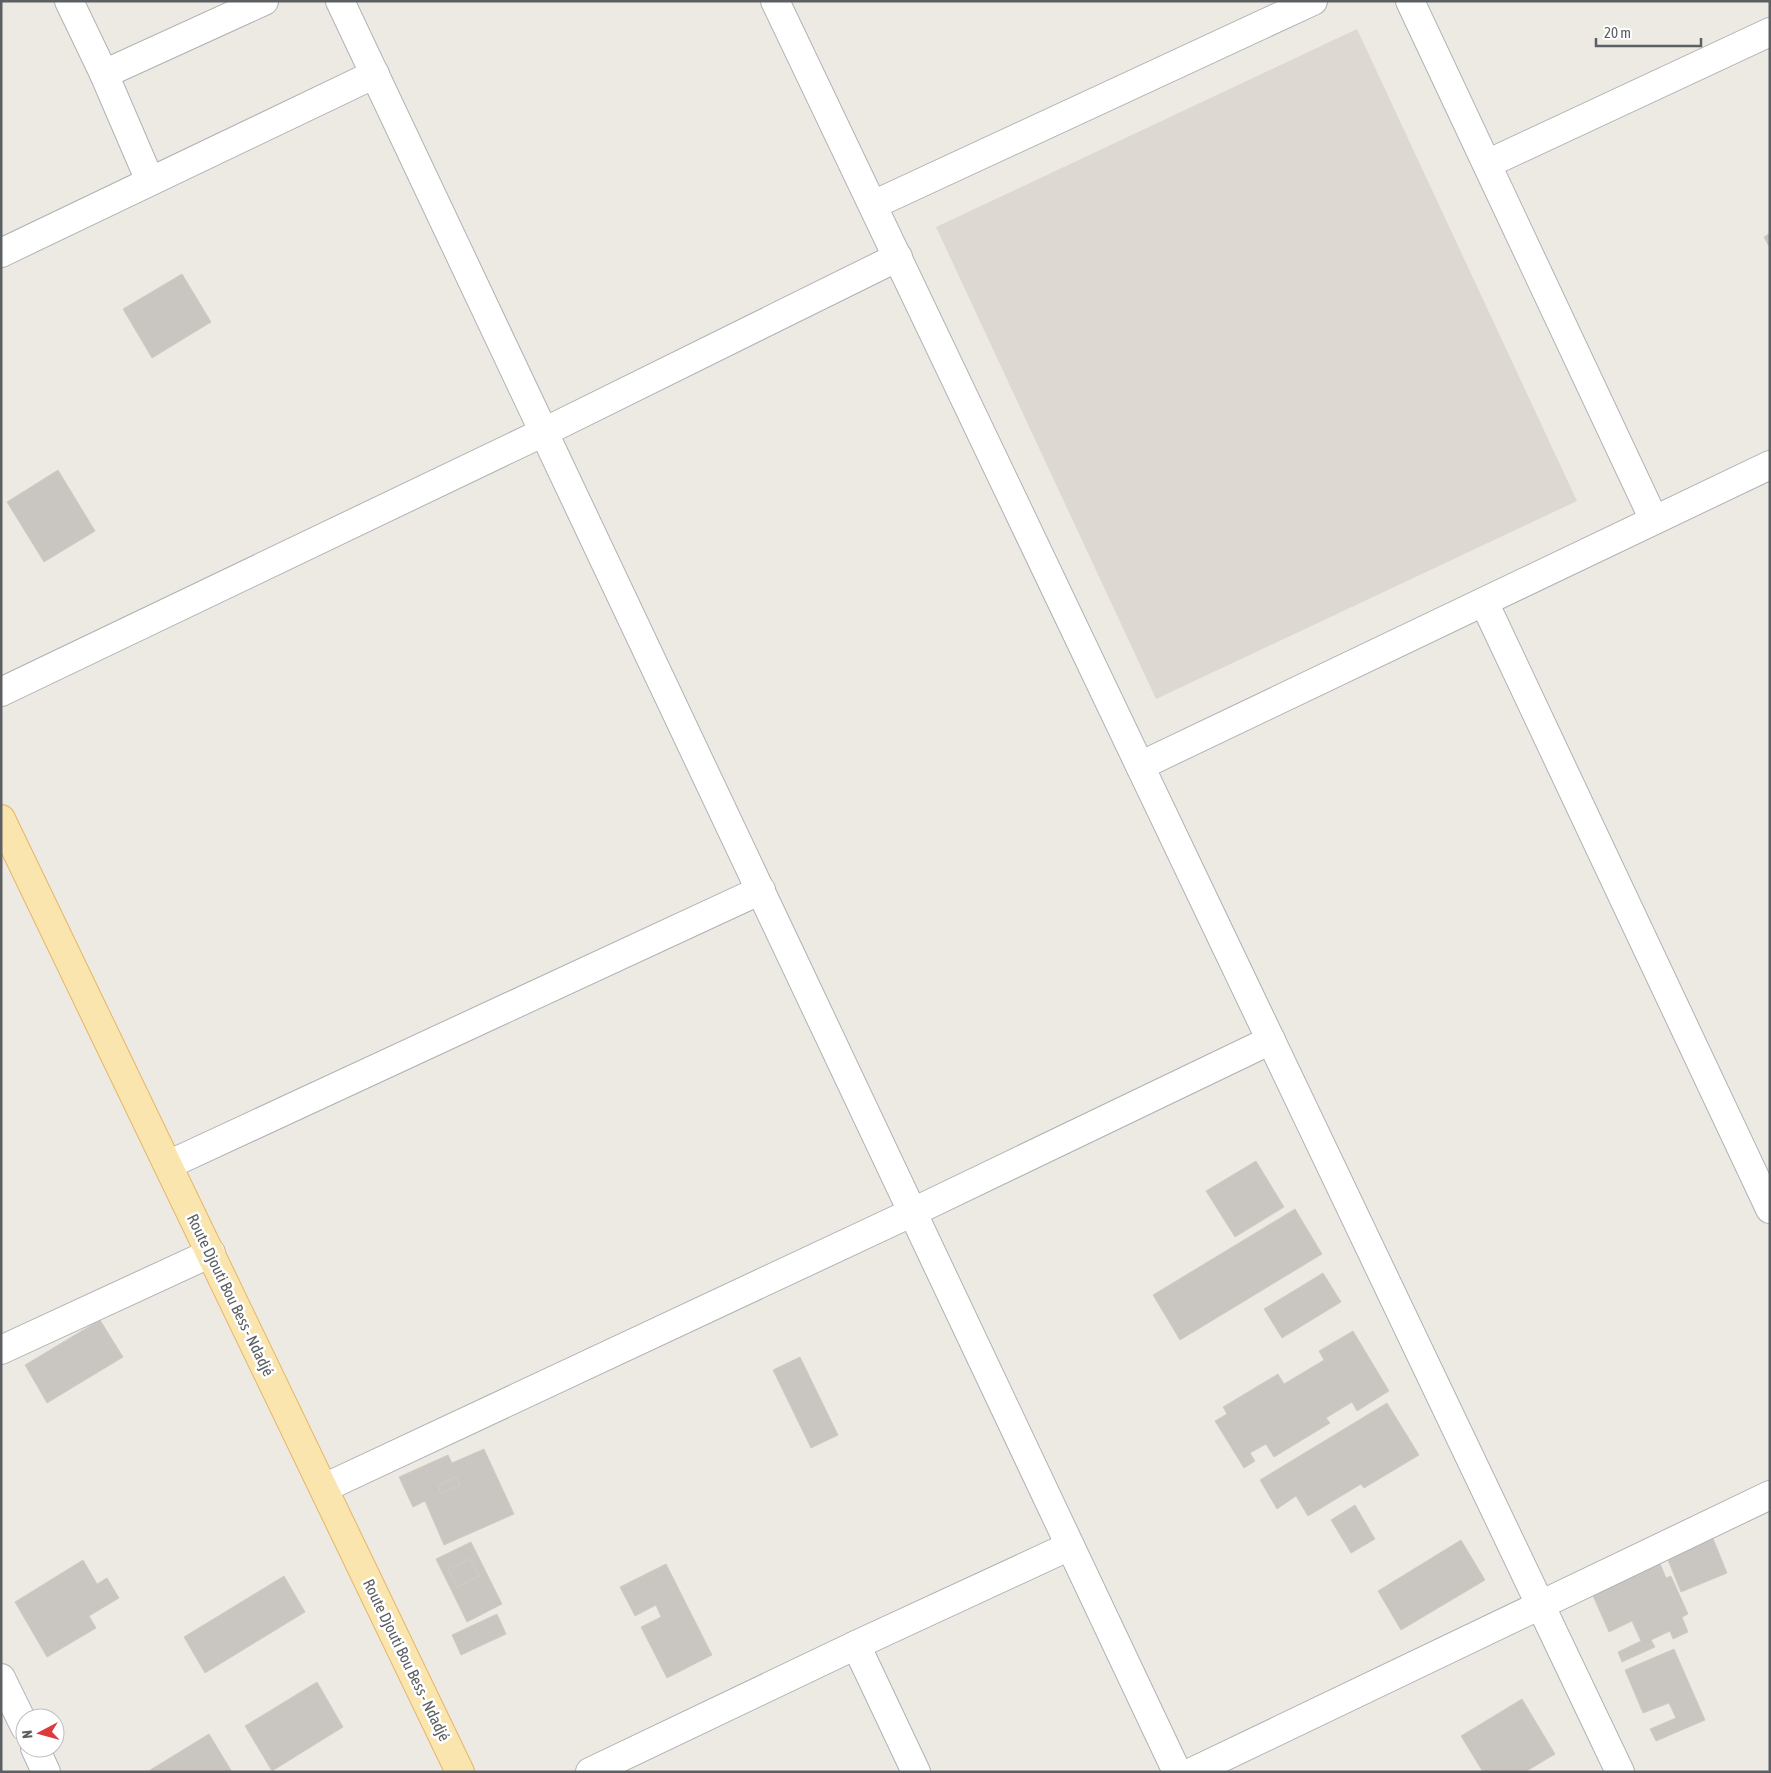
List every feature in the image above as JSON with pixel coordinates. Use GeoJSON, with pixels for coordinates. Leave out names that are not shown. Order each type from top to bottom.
{"type":"FeatureCollection","features":[{"type":"Feature","properties":{"kind":"main road","name":"Route Djouti Bou Bess - Ndadjé"},"geometry":{"type":"LineString","coordinates":[[1,819],[460,1772]]}},
{"type":"Feature","properties":{"kind":"street"},"geometry":{"type":"LineString","coordinates":[[69,1],[104,74],[150,181]]}},
{"type":"Feature","properties":{"kind":"street"},"geometry":{"type":"LineString","coordinates":[[104,74],[264,1]]}},
{"type":"Feature","properties":{"kind":"street"},"geometry":{"type":"LineString","coordinates":[[340,1],[1177,1772]]}},
{"type":"Feature","properties":{"kind":"street"},"geometry":{"type":"LineString","coordinates":[[775,1],[1620,1772]]}},
{"type":"Feature","properties":{"kind":"street"},"geometry":{"type":"LineString","coordinates":[[873,206],[1313,1]]}},
{"type":"Feature","properties":{"kind":"street"},"geometry":{"type":"LineString","coordinates":[[1410,1],[1654,520]]}},
{"type":"Feature","properties":{"kind":"street"},"geometry":{"type":"LineString","coordinates":[[1487,164],[1770,32]]}},
{"type":"Feature","properties":{"kind":"street"},"geometry":{"type":"LineString","coordinates":[[1,254],[375,74]]}},
{"type":"Feature","properties":{"kind":"street"},"geometry":{"type":"LineString","coordinates":[[1,692],[544,432],[898,258]]}},
{"type":"Feature","properties":{"kind":"street"},"geometry":{"type":"LineString","coordinates":[[1140,766],[1770,465]]}},
{"type":"Feature","properties":{"kind":"street"},"geometry":{"type":"LineString","coordinates":[[1484,602],[1770,1209]]}},
{"type":"Feature","properties":{"kind":"street"},"geometry":{"type":"LineString","coordinates":[[168,1165],[760,890]]}},
{"type":"Feature","properties":{"kind":"street"},"geometry":{"type":"LineString","coordinates":[[324,1488],[913,1212],[1271,1040]]}},
{"type":"Feature","properties":{"kind":"street"},"geometry":{"type":"LineString","coordinates":[[1,1350],[211,1253]]}},
{"type":"Feature","properties":{"kind":"street"},"geometry":{"type":"LineString","coordinates":[[1192,1772],[1770,1495]]}},
{"type":"Feature","properties":{"kind":"street"},"geometry":{"type":"LineString","coordinates":[[590,1772],[856,1645],[1070,1546]]}},
{"type":"Feature","properties":{"kind":"street"},"geometry":{"type":"LineString","coordinates":[[856,1645],[916,1772]]}},
{"type":"Feature","properties":{"kind":"street"},"geometry":{"type":"LineString","coordinates":[[1,1678],[15,1722]]}},
{"type":"Feature","properties":{"kind":"street"},"geometry":{"type":"LineString","coordinates":[[40,1758],[46,1772]]}},
{"type":"Feature","properties":{"kind":"shaded area"},"geometry":{"type":"Polygon","coordinates":[[[1357,29],[1577,501],[1156,699],[936,227],[1357,29]]]}},
{"type":"Feature","properties":{"kind":"building"},"geometry":{"type":"Polygon","coordinates":[[[1770,233],[1770,248],[1764,237],[1770,233]]]}},
{"type":"Feature","properties":{"kind":"building"},"geometry":{"type":"Polygon","coordinates":[[[182,274],[211,322],[152,358],[123,309],[182,274]]]}},
{"type":"Feature","properties":{"kind":"building"},"geometry":{"type":"Polygon","coordinates":[[[58,470],[95,531],[44,562],[7,502],[58,470]]]}},
{"type":"Feature","properties":{"kind":"building"},"geometry":{"type":"Polygon","coordinates":[[[1256,1161],[1284,1207],[1235,1237],[1206,1191],[1256,1161]]]}},
{"type":"Feature","properties":{"kind":"building"},"geometry":{"type":"Polygon","coordinates":[[[1295,1209],[1322,1254],[1180,1340],[1153,1295],[1295,1209]]]}},
{"type":"Feature","properties":{"kind":"building"},"geometry":{"type":"Polygon","coordinates":[[[1323,1273],[1341,1302],[1282,1338],[1264,1309],[1323,1273]]]}},
{"type":"Feature","properties":{"kind":"building"},"geometry":{"type":"Polygon","coordinates":[[[100,1320],[123,1357],[47,1403],[25,1365],[100,1320]]]}},
{"type":"Feature","properties":{"kind":"building"},"geometry":{"type":"Polygon","coordinates":[[[1353,1331],[1389,1391],[1357,1411],[1352,1402],[1326,1418],[1330,1423],[1274,1457],[1266,1444],[1250,1453],[1255,1461],[1244,1468],[1215,1421],[1227,1414],[1223,1407],[1278,1374],[1284,1384],[1324,1360],[1319,1351],[1353,1331]]]}},
{"type":"Feature","properties":{"kind":"building"},"geometry":{"type":"Polygon","coordinates":[[[800,1357],[838,1435],[811,1448],[773,1370],[800,1357]]]}},
{"type":"Feature","properties":{"kind":"building"},"geometry":{"type":"Polygon","coordinates":[[[1387,1403],[1419,1455],[1364,1488],[1361,1484],[1308,1516],[1296,1496],[1277,1509],[1260,1480],[1387,1403]]]}},
{"type":"Feature","properties":{"kind":"building"},"geometry":{"type":"Polygon","coordinates":[[[484,1449],[514,1514],[444,1545],[425,1501],[413,1507],[399,1477],[448,1455],[452,1463],[484,1449]],[[456,1477],[438,1486],[441,1493],[460,1485],[456,1477]]]}},
{"type":"Feature","properties":{"kind":"building"},"geometry":{"type":"Polygon","coordinates":[[[456,1477],[460,1485],[441,1493],[438,1486],[456,1477]]]}},
{"type":"Feature","properties":{"kind":"building"},"geometry":{"type":"Polygon","coordinates":[[[1355,1505],[1375,1539],[1351,1553],[1331,1520],[1355,1505]]]}},
{"type":"Feature","properties":{"kind":"building"},"geometry":{"type":"Polygon","coordinates":[[[1712,1536],[1727,1573],[1681,1592],[1666,1555],[1712,1536]]]}},
{"type":"Feature","properties":{"kind":"building"},"geometry":{"type":"Polygon","coordinates":[[[1461,1540],[1485,1580],[1401,1630],[1378,1591],[1461,1540]]]}},
{"type":"Feature","properties":{"kind":"building"},"geometry":{"type":"Polygon","coordinates":[[[471,1542],[502,1604],[467,1622],[436,1559],[471,1542]],[[470,1559],[448,1569],[457,1587],[479,1576],[470,1559]]]}},
{"type":"Feature","properties":{"kind":"building"},"geometry":{"type":"Polygon","coordinates":[[[470,1559],[479,1576],[457,1587],[448,1569],[470,1559]]]}},
{"type":"Feature","properties":{"kind":"building"},"geometry":{"type":"Polygon","coordinates":[[[1658,1559],[1666,1578],[1671,1576],[1688,1614],[1682,1617],[1688,1632],[1673,1639],[1670,1631],[1651,1640],[1655,1647],[1622,1662],[1618,1652],[1641,1641],[1632,1621],[1609,1632],[1590,1589],[1658,1559]]]}},
{"type":"Feature","properties":{"kind":"building"},"geometry":{"type":"Polygon","coordinates":[[[83,1560],[97,1584],[107,1578],[119,1598],[89,1616],[96,1628],[47,1657],[15,1602],[83,1560]]]}},
{"type":"Feature","properties":{"kind":"building"},"geometry":{"type":"Polygon","coordinates":[[[666,1564],[712,1655],[667,1678],[641,1627],[661,1617],[656,1605],[635,1616],[620,1587],[666,1564]]]}},
{"type":"Feature","properties":{"kind":"building"},"geometry":{"type":"Polygon","coordinates":[[[284,1576],[305,1612],[205,1673],[184,1637],[284,1576]]]}},
{"type":"Feature","properties":{"kind":"building"},"geometry":{"type":"Polygon","coordinates":[[[497,1614],[506,1634],[461,1655],[452,1635],[497,1614]]]}},
{"type":"Feature","properties":{"kind":"building"},"geometry":{"type":"Polygon","coordinates":[[[1674,1649],[1705,1720],[1656,1741],[1650,1729],[1676,1718],[1669,1703],[1643,1713],[1625,1670],[1674,1649]]]}},
{"type":"Feature","properties":{"kind":"building"},"geometry":{"type":"Polygon","coordinates":[[[317,1682],[343,1727],[272,1771],[245,1726],[317,1682]]]}},
{"type":"Feature","properties":{"kind":"building"},"geometry":{"type":"Polygon","coordinates":[[[1522,1699],[1555,1754],[1525,1772],[1483,1772],[1461,1736],[1522,1699]]]}},
{"type":"Feature","properties":{"kind":"building"},"geometry":{"type":"Polygon","coordinates":[[[209,1734],[232,1772],[147,1772],[209,1734]]]}}]}
